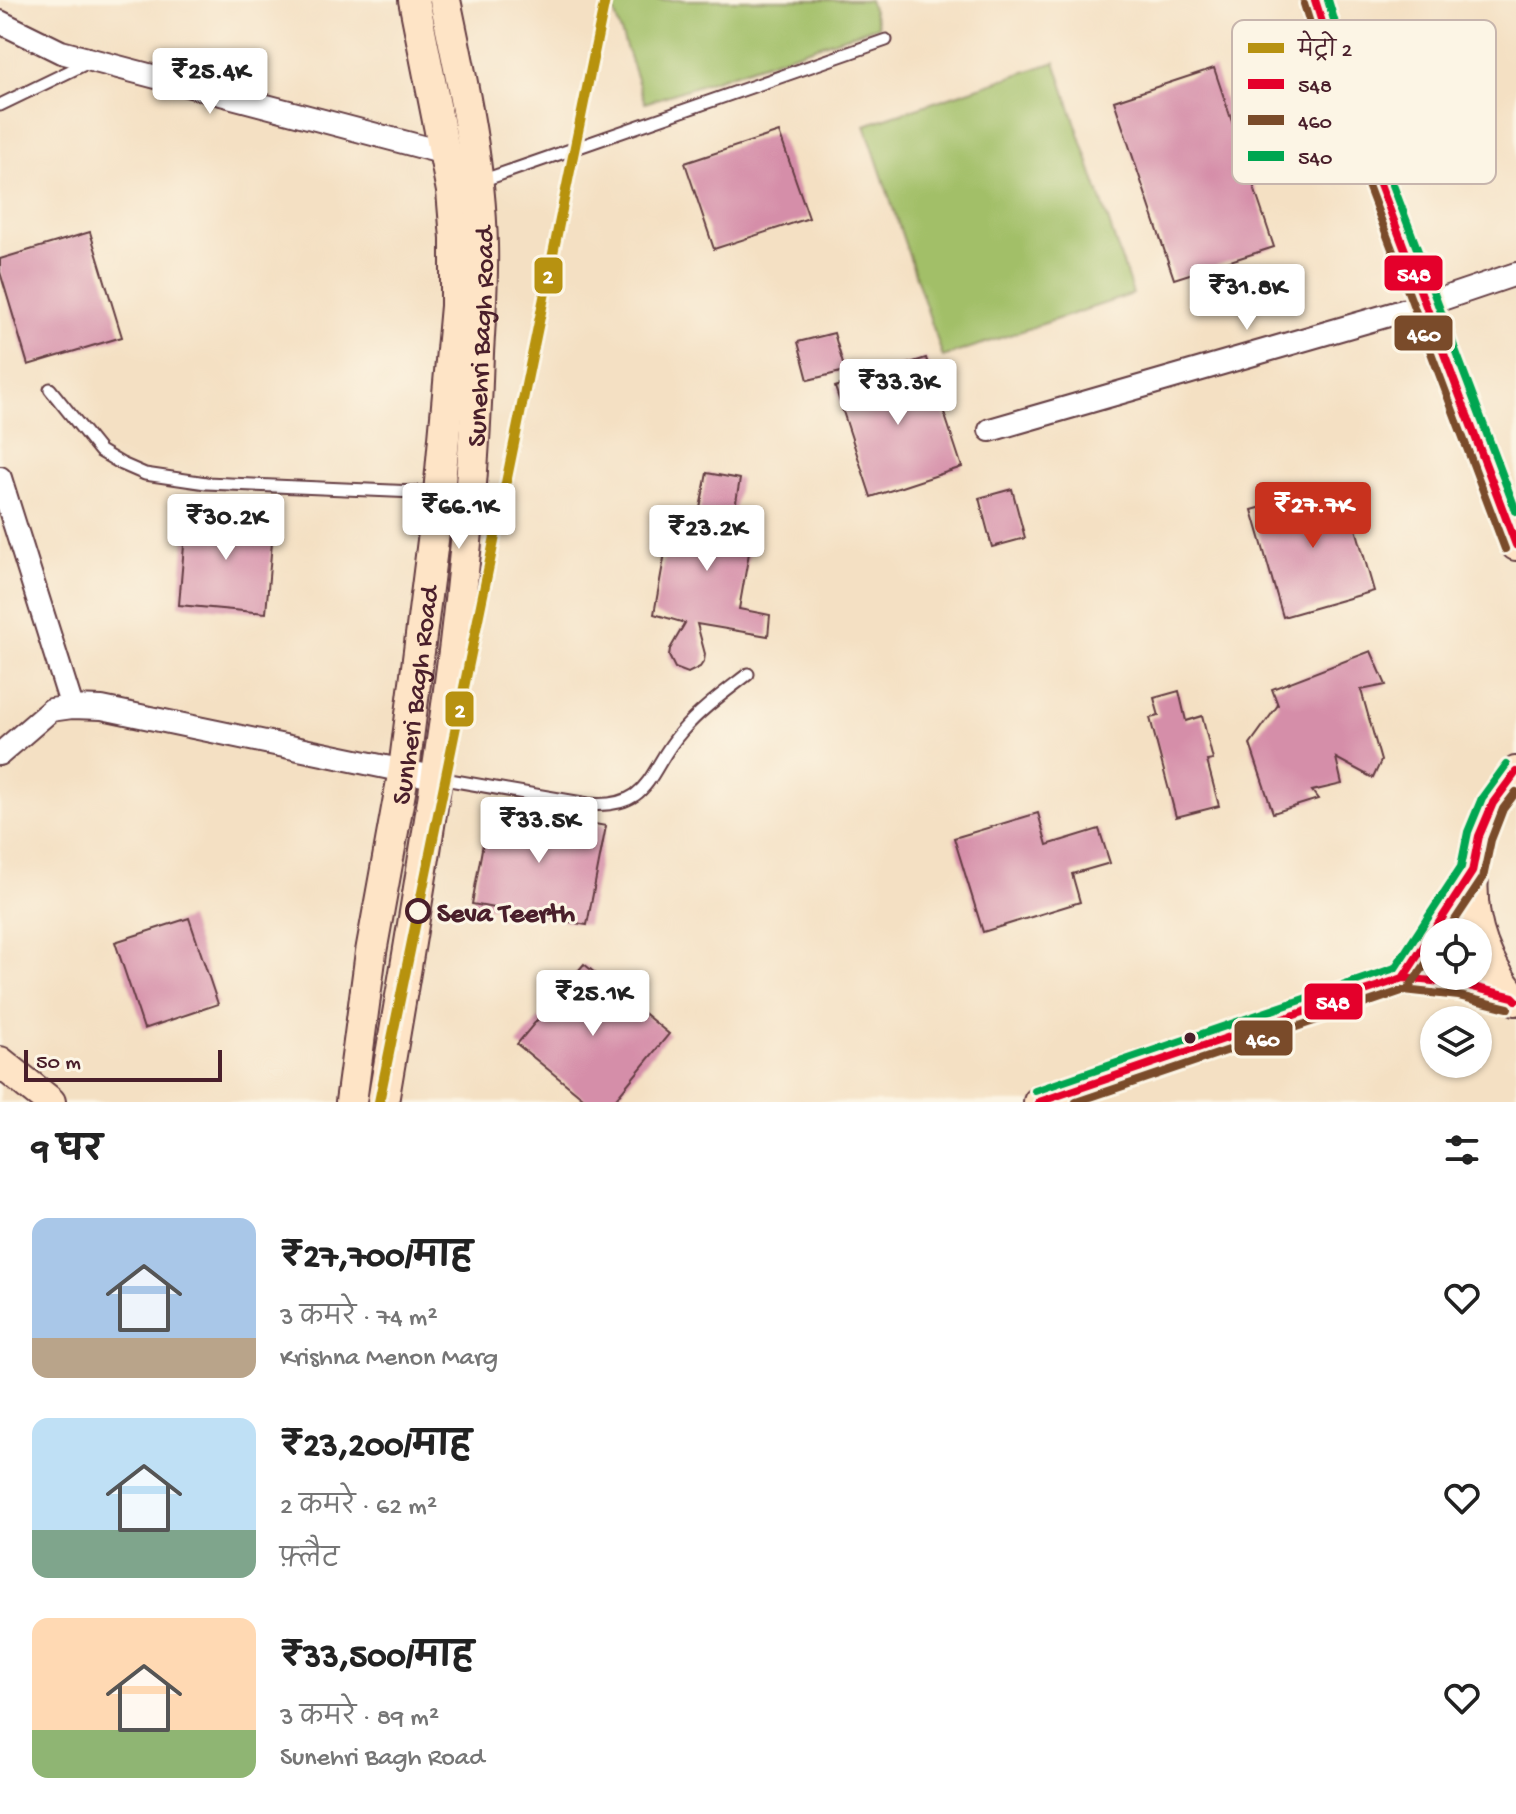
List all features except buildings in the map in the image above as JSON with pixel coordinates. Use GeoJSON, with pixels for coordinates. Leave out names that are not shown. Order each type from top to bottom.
{"type":"FeatureCollection","features":[{"type":"Feature","properties":{"kind":"street","name":"Sunheri Bagh Road"},"geometry":{"type":"LineString","coordinates":[[351,1102],[371,952],[404,770],[439,493],[456,306],[456,238],[445,153],[414,0]]}},
{"type":"Feature","properties":{"kind":"street","name":"Sunehri Bagh Road"},"geometry":{"type":"LineString","coordinates":[[383,1102],[438,778],[464,567],[476,429],[482,244],[472,129],[445,0]]}},
{"type":"Feature","properties":{"kind":"street"},"geometry":{"type":"LineString","coordinates":[[1315,0],[1321,20]]}},
{"type":"Feature","properties":{"kind":"street"},"geometry":{"type":"LineString","coordinates":[[0,22],[61,52],[445,153]]}},
{"type":"Feature","properties":{"kind":"street"},"geometry":{"type":"LineString","coordinates":[[1381,184],[1516,545]]}},
{"type":"Feature","properties":{"kind":"street"},"geometry":{"type":"LineString","coordinates":[[990,430],[1427,304],[1516,274]]}},
{"type":"Feature","properties":{"kind":"street"},"geometry":{"type":"LineString","coordinates":[[0,478],[72,707]]}},
{"type":"Feature","properties":{"kind":"street"},"geometry":{"type":"LineString","coordinates":[[0,754],[51,710],[102,708],[438,778]]}},
{"type":"Feature","properties":{"kind":"street"},"geometry":{"type":"LineString","coordinates":[[1514,998],[1488,960],[1474,917],[1472,872],[1479,836],[1493,803],[1516,772]]}},
{"type":"Feature","properties":{"kind":"street"},"geometry":{"type":"LineString","coordinates":[[1403,978],[1472,872]]}},
{"type":"Feature","properties":{"kind":"street"},"geometry":{"type":"LineString","coordinates":[[1039,1102],[1403,978],[1461,984],[1514,998]]}},
{"type":"Feature","properties":{"kind":"street"},"geometry":{"type":"LineString","coordinates":[[0,1062],[50,1102]]}},
{"type":"Feature","properties":{"kind":"lane"},"geometry":{"type":"LineString","coordinates":[[476,183],[886,40]]}},
{"type":"Feature","properties":{"kind":"lane"},"geometry":{"type":"LineString","coordinates":[[0,105],[92,61]]}},
{"type":"Feature","properties":{"kind":"lane"},"geometry":{"type":"LineString","coordinates":[[50,389],[100,451],[145,474],[206,483],[439,493]]}},
{"type":"Feature","properties":{"kind":"lane"},"geometry":{"type":"LineString","coordinates":[[438,778],[588,804],[608,806],[624,803],[648,783],[683,729],[748,674]]}},
{"type":"Feature","properties":{"kind":"green space"},"geometry":{"type":"Polygon","coordinates":[[[610,0],[869,0],[878,26],[645,103],[610,0]]]}},
{"type":"Feature","properties":{"kind":"green space"},"geometry":{"type":"Polygon","coordinates":[[[1055,62],[1133,294],[943,357],[865,125],[1055,62]]]}},
{"type":"Feature","properties":{"kind":"metro line","name":"2"},"geometry":{"type":"LineString","coordinates":[[379,1102],[605,0]]}},
{"type":"Feature","properties":{"kind":"transit line","name":"548"},"geometry":{"type":"LineString","coordinates":[[1315,0],[1321,20]]}},
{"type":"Feature","properties":{"kind":"transit line","name":"540"},"geometry":{"type":"LineString","coordinates":[[1328,0],[1334,20]]}},
{"type":"Feature","properties":{"kind":"transit line","name":"460"},"geometry":{"type":"LineString","coordinates":[[1304,4],[1309,20]]}},
{"type":"Feature","properties":{"kind":"transit line","name":"460"},"geometry":{"type":"LineString","coordinates":[[1368,184],[1505,549]]}},
{"type":"Feature","properties":{"kind":"transit line","name":"548"},"geometry":{"type":"LineString","coordinates":[[1380,184],[1516,545]]}},
{"type":"Feature","properties":{"kind":"transit line","name":"540"},"geometry":{"type":"LineString","coordinates":[[1393,184],[1516,511]]}},
{"type":"Feature","properties":{"kind":"transit line","name":"540"},"geometry":{"type":"LineString","coordinates":[[1035,1091],[1395,968],[1461,867],[1468,832],[1482,798],[1506,765]]}},
{"type":"Feature","properties":{"kind":"transit line","name":"548"},"geometry":{"type":"LineString","coordinates":[[1039,1102],[1403,978],[1472,872],[1479,836],[1493,803],[1516,772]]}},
{"type":"Feature","properties":{"kind":"transit line","name":"460"},"geometry":{"type":"LineString","coordinates":[[1456,918],[1483,878],[1491,840],[1503,809],[1516,792]]}},
{"type":"Feature","properties":{"kind":"transit line","name":"460"},"geometry":{"type":"LineString","coordinates":[[1076,1102],[1408,989],[1420,972]]}},
{"type":"Feature","properties":{"kind":"transit line","name":"548"},"geometry":{"type":"LineString","coordinates":[[1343,998],[1403,978],[1461,984],[1516,1000]]}},
{"type":"Feature","properties":{"kind":"transit line","name":"460"},"geometry":{"type":"LineString","coordinates":[[1347,1009],[1404,990],[1459,996],[1508,1008]]}},
{"type":"Feature","properties":{"kind":"place","name":"Seva Teerth"},"geometry":{"type":"Point","coordinates":[418,911]}}]}
